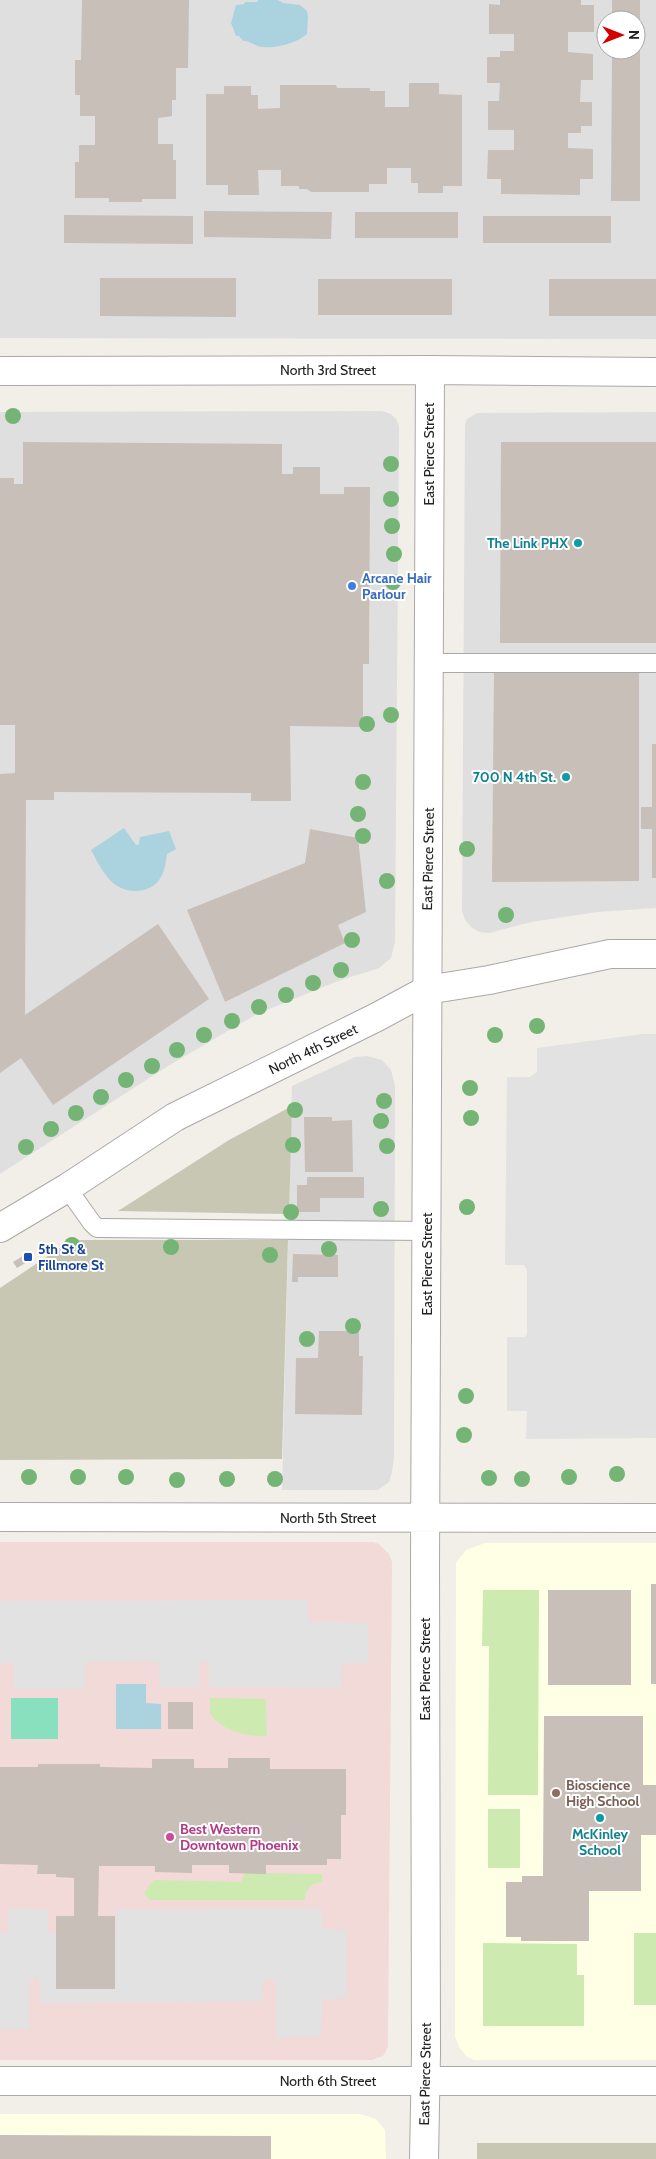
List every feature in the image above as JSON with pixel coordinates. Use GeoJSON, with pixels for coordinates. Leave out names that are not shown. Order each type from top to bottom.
{"type":"FeatureCollection","features":[{"type":"Feature","properties":{"kind":"street","name":"North 3rd Street"},"geometry":{"type":"LineString","coordinates":[[0,371],[430,370],[656,372]]}},
{"type":"Feature","properties":{"kind":"street","name":"East Pierce Street"},"geometry":{"type":"LineString","coordinates":[[424,2159],[426,2053],[430,370]]}},
{"type":"Feature","properties":{"kind":"street","name":"North 4th Street"},"geometry":{"type":"LineString","coordinates":[[0,1228],[67,1188],[175,1117],[428,990],[489,980],[610,954],[656,954]]}},
{"type":"Feature","properties":{"kind":"street","name":"North 5th Street"},"geometry":{"type":"LineString","coordinates":[[0,1517],[656,1518]]}},
{"type":"Feature","properties":{"kind":"street","name":"North 6th Street"},"geometry":{"type":"LineString","coordinates":[[0,2081],[656,2081]]}},
{"type":"Feature","properties":{"kind":"lane"},"geometry":{"type":"LineString","coordinates":[[429,663],[656,663]]}},
{"type":"Feature","properties":{"kind":"lane"},"geometry":{"type":"LineString","coordinates":[[67,1188],[92,1224],[97,1228],[427,1231]]}},
{"type":"Feature","properties":{"kind":"shaded area"},"geometry":{"type":"Polygon","coordinates":[[[0,0],[656,0],[656,339],[0,338],[0,0]]]}},
{"type":"Feature","properties":{"kind":"shaded area"},"geometry":{"type":"Polygon","coordinates":[[[382,411],[391,414],[399,426],[395,942],[391,958],[379,968],[338,981],[257,1014],[168,1066],[0,1174],[0,412],[382,411]]]}},
{"type":"Feature","properties":{"kind":"shaded area"},"geometry":{"type":"Polygon","coordinates":[[[656,412],[656,908],[597,912],[531,922],[489,933],[479,932],[465,920],[462,911],[465,425],[467,419],[477,413],[656,412]]]}},
{"type":"Feature","properties":{"kind":"shaded area"},"geometry":{"type":"Polygon","coordinates":[[[643,1034],[656,1034],[656,1438],[526,1439],[527,1411],[507,1411],[507,1337],[525,1337],[527,1334],[527,1270],[524,1265],[505,1265],[507,1077],[530,1077],[537,1072],[537,1048],[643,1034]]]}},
{"type":"Feature","properties":{"kind":"shaded area"},"geometry":{"type":"Polygon","coordinates":[[[367,1056],[382,1060],[391,1070],[395,1086],[394,1458],[392,1472],[389,1482],[378,1490],[282,1490],[292,1086],[355,1057],[367,1056]]]}},
{"type":"Feature","properties":{"kind":"shaded area"},"geometry":{"type":"Polygon","coordinates":[[[292,1106],[289,1214],[118,1211],[229,1140],[292,1106]]]}},
{"type":"Feature","properties":{"kind":"shaded area"},"geometry":{"type":"Polygon","coordinates":[[[72,1240],[288,1240],[282,1459],[0,1460],[0,1288],[72,1240]]]}},
{"type":"Feature","properties":{"kind":"shaded area"},"geometry":{"type":"Polygon","coordinates":[[[0,1542],[373,1542],[379,1544],[389,1554],[392,1562],[388,2047],[383,2056],[372,2060],[0,2060],[0,1542]]]}},
{"type":"Feature","properties":{"kind":"shaded area","name":"Bioscience High School"},"geometry":{"type":"Polygon","coordinates":[[[485,1543],[656,1543],[656,2060],[474,2060],[466,2056],[455,2037],[456,1563],[466,1550],[485,1543]]]}},
{"type":"Feature","properties":{"kind":"shaded area"},"geometry":{"type":"Polygon","coordinates":[[[307,1600],[308,1622],[368,1623],[368,1663],[345,1663],[342,1665],[341,1688],[209,1687],[209,1663],[204,1661],[199,1665],[199,1687],[160,1687],[159,1664],[155,1661],[87,1662],[85,1666],[85,1689],[14,1689],[14,1664],[8,1662],[0,1666],[0,1601],[307,1600]]]}},
{"type":"Feature","properties":{"kind":"shaded area"},"geometry":{"type":"Polygon","coordinates":[[[8,1909],[48,1910],[48,1930],[51,1933],[115,1934],[116,1910],[321,1909],[322,1929],[346,1930],[346,1998],[322,2000],[321,2037],[276,2037],[276,1985],[274,1981],[270,1980],[262,1983],[263,2001],[40,2003],[39,1979],[35,1976],[29,1983],[29,2029],[0,2029],[0,1934],[9,1933],[8,1909]]]}},
{"type":"Feature","properties":{"kind":"shaded area"},"geometry":{"type":"Polygon","coordinates":[[[0,2114],[360,2114],[376,2119],[385,2130],[386,2159],[0,2159],[0,2114]]]}},
{"type":"Feature","properties":{"kind":"shaded area"},"geometry":{"type":"Polygon","coordinates":[[[477,2143],[656,2143],[656,2159],[477,2159],[477,2143]]]}},
{"type":"Feature","properties":{"kind":"green space"},"geometry":{"type":"Polygon","coordinates":[[[483,1590],[539,1590],[538,1795],[488,1795],[489,1646],[482,1646],[483,1590]]]}},
{"type":"Feature","properties":{"kind":"green space"},"geometry":{"type":"Polygon","coordinates":[[[11,1698],[58,1698],[58,1739],[11,1739],[11,1698]]]}},
{"type":"Feature","properties":{"kind":"green space"},"geometry":{"type":"Polygon","coordinates":[[[210,1698],[266,1699],[267,1736],[244,1734],[222,1725],[210,1714],[210,1698]]]}},
{"type":"Feature","properties":{"kind":"green space"},"geometry":{"type":"Polygon","coordinates":[[[488,1809],[520,1809],[520,1868],[488,1868],[488,1809]]]}},
{"type":"Feature","properties":{"kind":"green space"},"geometry":{"type":"Polygon","coordinates":[[[245,1873],[322,1874],[322,1882],[309,1887],[305,1900],[149,1900],[144,1893],[154,1880],[241,1882],[245,1873]]]}},
{"type":"Feature","properties":{"kind":"green space"},"geometry":{"type":"Polygon","coordinates":[[[634,1933],[656,1933],[656,2005],[634,2005],[634,1933]]]}},
{"type":"Feature","properties":{"kind":"green space"},"geometry":{"type":"Polygon","coordinates":[[[483,1943],[577,1944],[577,1975],[584,1975],[584,2026],[483,2026],[483,1943]]]}},
{"type":"Feature","properties":{"kind":"water"},"geometry":{"type":"Polygon","coordinates":[[[258,0],[278,0],[283,3],[300,5],[307,11],[307,34],[293,42],[274,47],[262,47],[243,41],[239,36],[236,36],[231,23],[236,5],[244,4],[245,2],[257,2],[258,0]]]}},
{"type":"Feature","properties":{"kind":"water"},"geometry":{"type":"Polygon","coordinates":[[[124,828],[136,845],[139,844],[140,837],[169,831],[176,849],[167,854],[165,866],[157,883],[146,890],[125,890],[113,883],[103,872],[91,850],[124,828]]]}},
{"type":"Feature","properties":{"kind":"water"},"geometry":{"type":"Polygon","coordinates":[[[116,1684],[146,1684],[146,1703],[161,1704],[161,1729],[116,1729],[116,1684]]]}},
{"type":"Feature","properties":{"kind":"building"},"geometry":{"type":"Polygon","coordinates":[[[82,0],[189,0],[188,68],[176,68],[176,100],[172,100],[172,116],[158,118],[158,144],[173,144],[173,160],[176,160],[176,199],[142,199],[142,202],[109,202],[109,198],[75,198],[75,162],[79,162],[79,145],[95,145],[95,116],[80,116],[80,95],[75,95],[75,60],[81,60],[82,0]]]}},
{"type":"Feature","properties":{"kind":"building"},"geometry":{"type":"Polygon","coordinates":[[[500,0],[581,0],[581,5],[594,5],[594,32],[568,32],[568,52],[593,54],[593,80],[581,80],[580,102],[592,102],[592,126],[581,126],[581,133],[568,133],[568,148],[593,149],[593,179],[580,179],[580,195],[501,194],[501,179],[487,179],[488,150],[514,150],[514,130],[488,130],[488,101],[499,101],[500,83],[487,83],[487,57],[500,57],[500,51],[514,51],[514,34],[489,34],[489,4],[500,5],[500,0]]]}},
{"type":"Feature","properties":{"kind":"building"},"geometry":{"type":"Polygon","coordinates":[[[612,0],[640,0],[640,10],[612,10],[612,0]]]}},
{"type":"Feature","properties":{"kind":"building"},"geometry":{"type":"Polygon","coordinates":[[[612,60],[640,60],[640,201],[611,201],[612,60]]]}},
{"type":"Feature","properties":{"kind":"building"},"geometry":{"type":"Polygon","coordinates":[[[409,83],[439,83],[439,94],[462,95],[462,186],[443,186],[443,193],[418,193],[418,183],[411,183],[411,168],[387,168],[387,184],[369,184],[369,192],[311,192],[307,189],[299,189],[299,186],[281,186],[281,170],[258,170],[259,195],[228,195],[228,185],[206,185],[206,94],[224,94],[224,86],[251,86],[251,95],[258,95],[258,109],[280,108],[280,85],[336,85],[337,88],[370,88],[370,91],[385,91],[385,107],[409,107],[409,83]]]}},
{"type":"Feature","properties":{"kind":"building"},"geometry":{"type":"Polygon","coordinates":[[[204,211],[332,212],[331,239],[204,237],[204,211]]]}},
{"type":"Feature","properties":{"kind":"building"},"geometry":{"type":"Polygon","coordinates":[[[355,212],[458,212],[458,238],[355,238],[355,212]]]}},
{"type":"Feature","properties":{"kind":"building"},"geometry":{"type":"Polygon","coordinates":[[[64,215],[193,216],[193,244],[64,243],[64,215]]]}},
{"type":"Feature","properties":{"kind":"building"},"geometry":{"type":"Polygon","coordinates":[[[483,216],[611,216],[611,243],[483,243],[483,216]]]}},
{"type":"Feature","properties":{"kind":"building"},"geometry":{"type":"Polygon","coordinates":[[[100,278],[236,278],[236,317],[100,316],[100,278]]]}},
{"type":"Feature","properties":{"kind":"building"},"geometry":{"type":"Polygon","coordinates":[[[318,279],[452,279],[452,315],[318,315],[318,279]]]}},
{"type":"Feature","properties":{"kind":"building"},"geometry":{"type":"Polygon","coordinates":[[[549,279],[656,279],[656,316],[549,316],[549,279]]]}},
{"type":"Feature","properties":{"kind":"building"},"geometry":{"type":"Polygon","coordinates":[[[23,442],[282,444],[282,474],[293,474],[293,467],[320,467],[320,494],[344,494],[344,487],[370,487],[369,664],[363,664],[363,727],[290,726],[291,801],[251,801],[251,793],[54,792],[54,800],[26,800],[25,1015],[158,924],[209,999],[53,1105],[21,1058],[0,1073],[0,774],[15,773],[15,725],[0,725],[0,478],[14,478],[14,484],[23,484],[23,442]]]}},
{"type":"Feature","properties":{"kind":"building","name":"The Link PHX"},"geometry":{"type":"Polygon","coordinates":[[[501,442],[656,442],[656,643],[500,643],[501,442]]]}},
{"type":"Feature","properties":{"kind":"building","name":"700 N 4th St."},"geometry":{"type":"Polygon","coordinates":[[[494,672],[639,672],[639,881],[492,882],[494,672]]]}},
{"type":"Feature","properties":{"kind":"building"},"geometry":{"type":"Polygon","coordinates":[[[652,744],[656,744],[656,878],[652,878],[652,829],[641,829],[641,807],[652,807],[652,744]]]}},
{"type":"Feature","properties":{"kind":"building"},"geometry":{"type":"Polygon","coordinates":[[[310,829],[358,838],[366,912],[338,925],[345,943],[225,1002],[187,910],[305,863],[310,829]]]}},
{"type":"Feature","properties":{"kind":"building"},"geometry":{"type":"Polygon","coordinates":[[[304,1117],[332,1117],[332,1121],[352,1120],[353,1172],[305,1172],[304,1117]]]}},
{"type":"Feature","properties":{"kind":"building"},"geometry":{"type":"Polygon","coordinates":[[[307,1177],[364,1177],[364,1198],[320,1198],[320,1212],[297,1212],[297,1185],[307,1185],[307,1177]]]}},
{"type":"Feature","properties":{"kind":"building"},"geometry":{"type":"Polygon","coordinates":[[[28,1253],[32,1259],[17,1268],[13,1262],[28,1253]]]}},
{"type":"Feature","properties":{"kind":"building"},"geometry":{"type":"Polygon","coordinates":[[[293,1254],[338,1255],[338,1277],[298,1277],[298,1282],[292,1282],[293,1254]]]}},
{"type":"Feature","properties":{"kind":"building"},"geometry":{"type":"Polygon","coordinates":[[[319,1331],[359,1331],[359,1356],[363,1356],[362,1415],[295,1414],[296,1358],[318,1358],[319,1331]]]}},
{"type":"Feature","properties":{"kind":"building"},"geometry":{"type":"Polygon","coordinates":[[[651,1584],[656,1584],[656,1684],[651,1684],[651,1584]]]}},
{"type":"Feature","properties":{"kind":"building"},"geometry":{"type":"Polygon","coordinates":[[[548,1590],[631,1590],[631,1685],[548,1685],[548,1590]]]}},
{"type":"Feature","properties":{"kind":"building"},"geometry":{"type":"Polygon","coordinates":[[[168,1702],[193,1702],[193,1729],[168,1729],[168,1702]]]}},
{"type":"Feature","properties":{"kind":"building","name":"McKinley School"},"geometry":{"type":"Polygon","coordinates":[[[544,1716],[643,1716],[643,1785],[656,1785],[656,1835],[641,1835],[641,1891],[589,1891],[589,1941],[521,1941],[521,1937],[506,1937],[506,1882],[522,1882],[522,1876],[543,1876],[544,1716]]]}},
{"type":"Feature","properties":{"kind":"building","name":"Best Western Downtown Phoenix"},"geometry":{"type":"Polygon","coordinates":[[[228,1758],[270,1758],[270,1769],[346,1769],[346,1815],[341,1815],[341,1859],[327,1859],[327,1865],[266,1865],[266,1874],[229,1873],[229,1865],[192,1865],[192,1873],[155,1872],[155,1866],[99,1866],[98,1916],[115,1916],[115,1989],[56,1989],[56,1916],[74,1916],[74,1878],[56,1877],[56,1874],[37,1874],[38,1865],[0,1864],[0,1767],[38,1767],[38,1764],[100,1764],[100,1767],[152,1768],[152,1759],[194,1759],[194,1768],[228,1768],[228,1758]]]}},
{"type":"Feature","properties":{"kind":"building"},"geometry":{"type":"Polygon","coordinates":[[[0,2135],[271,2136],[271,2159],[0,2159],[0,2135]]]}},
{"type":"Feature","properties":{"kind":"place","name":"The Link PHX"},"geometry":{"type":"Point","coordinates":[578,543]}},
{"type":"Feature","properties":{"kind":"place","name":"Arcane Hair Parlour"},"geometry":{"type":"Point","coordinates":[352,586]}},
{"type":"Feature","properties":{"kind":"place","name":"700 N 4th St."},"geometry":{"type":"Point","coordinates":[566,777]}},
{"type":"Feature","properties":{"kind":"place","name":"5th St & Fillmore St"},"geometry":{"type":"Point","coordinates":[28,1257]}},
{"type":"Feature","properties":{"kind":"place","name":"Bioscience High School"},"geometry":{"type":"Point","coordinates":[556,1793]}},
{"type":"Feature","properties":{"kind":"place","name":"McKinley School"},"geometry":{"type":"Point","coordinates":[600,1818]}},
{"type":"Feature","properties":{"kind":"place","name":"Best Western Downtown Phoenix"},"geometry":{"type":"Point","coordinates":[170,1837]}}]}
